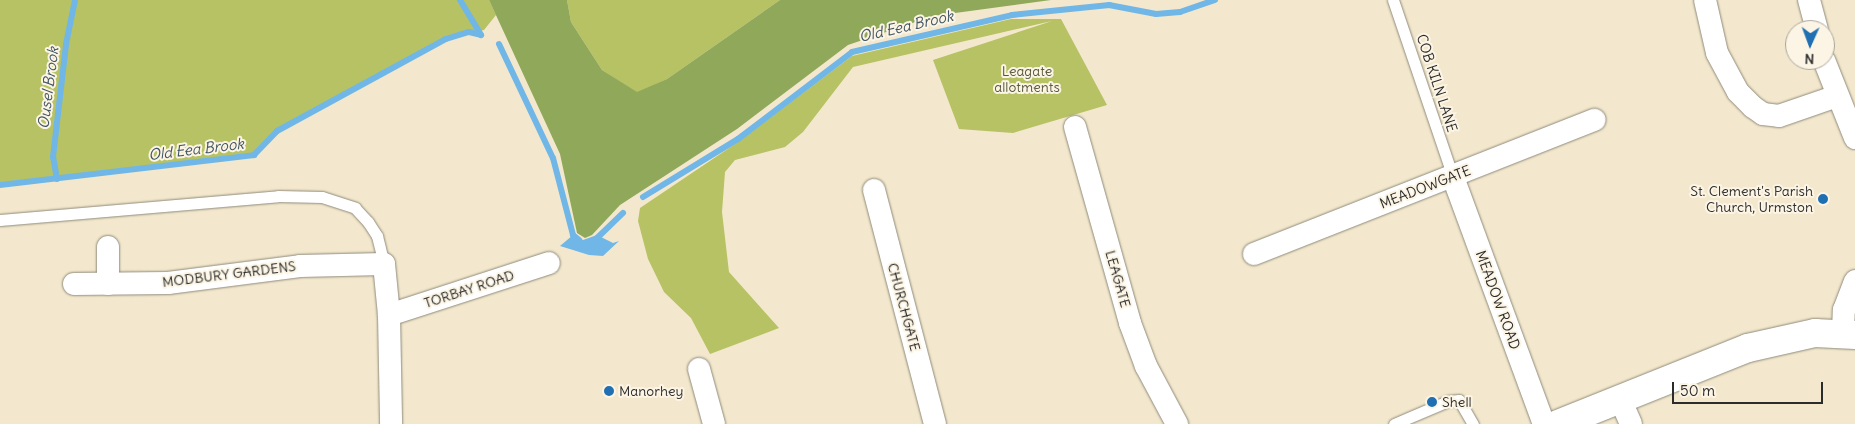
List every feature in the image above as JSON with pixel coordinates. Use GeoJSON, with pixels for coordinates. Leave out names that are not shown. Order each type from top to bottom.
{"type":"FeatureCollection","features":[{"type":"Feature","properties":{"kind":"main road"},"geometry":{"type":"LineString","coordinates":[[1558,424],[1748,348],[1815,333],[1849,334]]}},
{"type":"Feature","properties":{"kind":"street"},"geometry":{"type":"LineString","coordinates":[[1705,0],[1718,53],[1738,92],[1753,107],[1763,114],[1779,116],[1837,96]]}},
{"type":"Feature","properties":{"kind":"street"},"geometry":{"type":"LineString","coordinates":[[1809,0],[1814,20]]}},
{"type":"Feature","properties":{"kind":"street"},"geometry":{"type":"LineString","coordinates":[[1828,70],[1837,96],[1850,113],[1855,138]]}},
{"type":"Feature","properties":{"kind":"street","name":"MEADOWGATE"},"geometry":{"type":"LineString","coordinates":[[1254,254],[1595,120]]}},
{"type":"Feature","properties":{"kind":"street","name":"LEAGATE"},"geometry":{"type":"LineString","coordinates":[[1075,127],[1130,323],[1146,366],[1177,424]]}},
{"type":"Feature","properties":{"kind":"street","name":"MEADOW ROAD"},"geometry":{"type":"LineString","coordinates":[[1453,176],[1544,424]]}},
{"type":"Feature","properties":{"kind":"street","name":"CHURCHGATE"},"geometry":{"type":"LineString","coordinates":[[874,190],[935,424]]}},
{"type":"Feature","properties":{"kind":"street"},"geometry":{"type":"LineString","coordinates":[[108,247],[108,284]]}},
{"type":"Feature","properties":{"kind":"street","name":"TORBAY ROAD"},"geometry":{"type":"LineString","coordinates":[[389,314],[549,263]]}},
{"type":"Feature","properties":{"kind":"street"},"geometry":{"type":"LineString","coordinates":[[384,264],[389,314],[390,424]]}},
{"type":"Feature","properties":{"kind":"street","name":"MODBURY GARDENS"},"geometry":{"type":"LineString","coordinates":[[74,284],[208,280],[300,266],[384,264]]}},
{"type":"Feature","properties":{"kind":"street"},"geometry":{"type":"LineString","coordinates":[[1849,334],[1844,310],[1855,281]]}},
{"type":"Feature","properties":{"kind":"street"},"geometry":{"type":"LineString","coordinates":[[699,370],[714,424]]}},
{"type":"Feature","properties":{"kind":"street"},"geometry":{"type":"LineString","coordinates":[[1620,399],[1630,424]]}},
{"type":"Feature","properties":{"kind":"lane","name":"COB KILN LANE"},"geometry":{"type":"LineString","coordinates":[[1393,0],[1453,176]]}},
{"type":"Feature","properties":{"kind":"lane"},"geometry":{"type":"LineString","coordinates":[[0,220],[278,196],[322,197],[355,208],[368,222],[377,236],[384,264]]}},
{"type":"Feature","properties":{"kind":"lane"},"geometry":{"type":"LineString","coordinates":[[1394,424],[1448,401],[1459,400],[1473,424]]}},
{"type":"Feature","properties":{"kind":"green space"},"geometry":{"type":"Polygon","coordinates":[[[0,0],[489,0],[496,15],[484,30],[446,39],[277,131],[254,155],[0,185],[0,0]]]}},
{"type":"Feature","properties":{"kind":"green space"},"geometry":{"type":"Polygon","coordinates":[[[489,0],[567,0],[571,22],[602,70],[637,92],[667,79],[780,0],[1051,0],[933,16],[848,45],[737,129],[620,205],[592,235],[585,238],[577,233],[560,154],[489,0]]]}},
{"type":"Feature","properties":{"kind":"green space"},"geometry":{"type":"Polygon","coordinates":[[[567,0],[780,0],[667,79],[637,93],[602,70],[571,22],[567,0]]]}},
{"type":"Feature","properties":{"kind":"green space","name":"Leagate allotments"},"geometry":{"type":"Polygon","coordinates":[[[1011,19],[1061,19],[1107,105],[1013,133],[959,129],[933,60],[1052,21],[853,67],[803,132],[785,147],[735,160],[725,172],[722,212],[729,272],[779,328],[710,354],[691,318],[664,292],[648,259],[638,221],[640,208],[741,140],[852,56],[1011,19]]]}},
{"type":"Feature","properties":{"kind":"water"},"geometry":{"type":"Polygon","coordinates":[[[573,235],[583,240],[597,235],[613,243],[619,241],[603,256],[589,255],[560,246],[573,235]]]}},
{"type":"Feature","properties":{"kind":"waterway","name":"Ousel Brook"},"geometry":{"type":"LineString","coordinates":[[57,179],[53,157],[66,44],[75,0]]}},
{"type":"Feature","properties":{"kind":"waterway"},"geometry":{"type":"LineString","coordinates":[[460,0],[481,35]]}},
{"type":"Feature","properties":{"kind":"waterway","name":"Old Eea Brook"},"geometry":{"type":"LineString","coordinates":[[643,197],[738,139],[852,52],[1012,15],[1109,5],[1156,14],[1180,12],[1215,0]]}},
{"type":"Feature","properties":{"kind":"waterway","name":"Old Eea Brook"},"geometry":{"type":"LineString","coordinates":[[0,185],[254,155],[277,131],[446,39],[469,32],[481,35]]}},
{"type":"Feature","properties":{"kind":"waterway","name":"Old Eea Brook"},"geometry":{"type":"LineString","coordinates":[[499,44],[553,158],[573,235],[579,240]]}},
{"type":"Feature","properties":{"kind":"waterway","name":"Old Eea Brook"},"geometry":{"type":"LineString","coordinates":[[595,240],[623,213]]}},
{"type":"Feature","properties":{"kind":"place","name":"St. Clement's Parish Church, Urmston"},"geometry":{"type":"Point","coordinates":[1823,199]}},
{"type":"Feature","properties":{"kind":"place","name":"Manorhey"},"geometry":{"type":"Point","coordinates":[609,391]}},
{"type":"Feature","properties":{"kind":"place","name":"Shell"},"geometry":{"type":"Point","coordinates":[1432,402]}}]}
